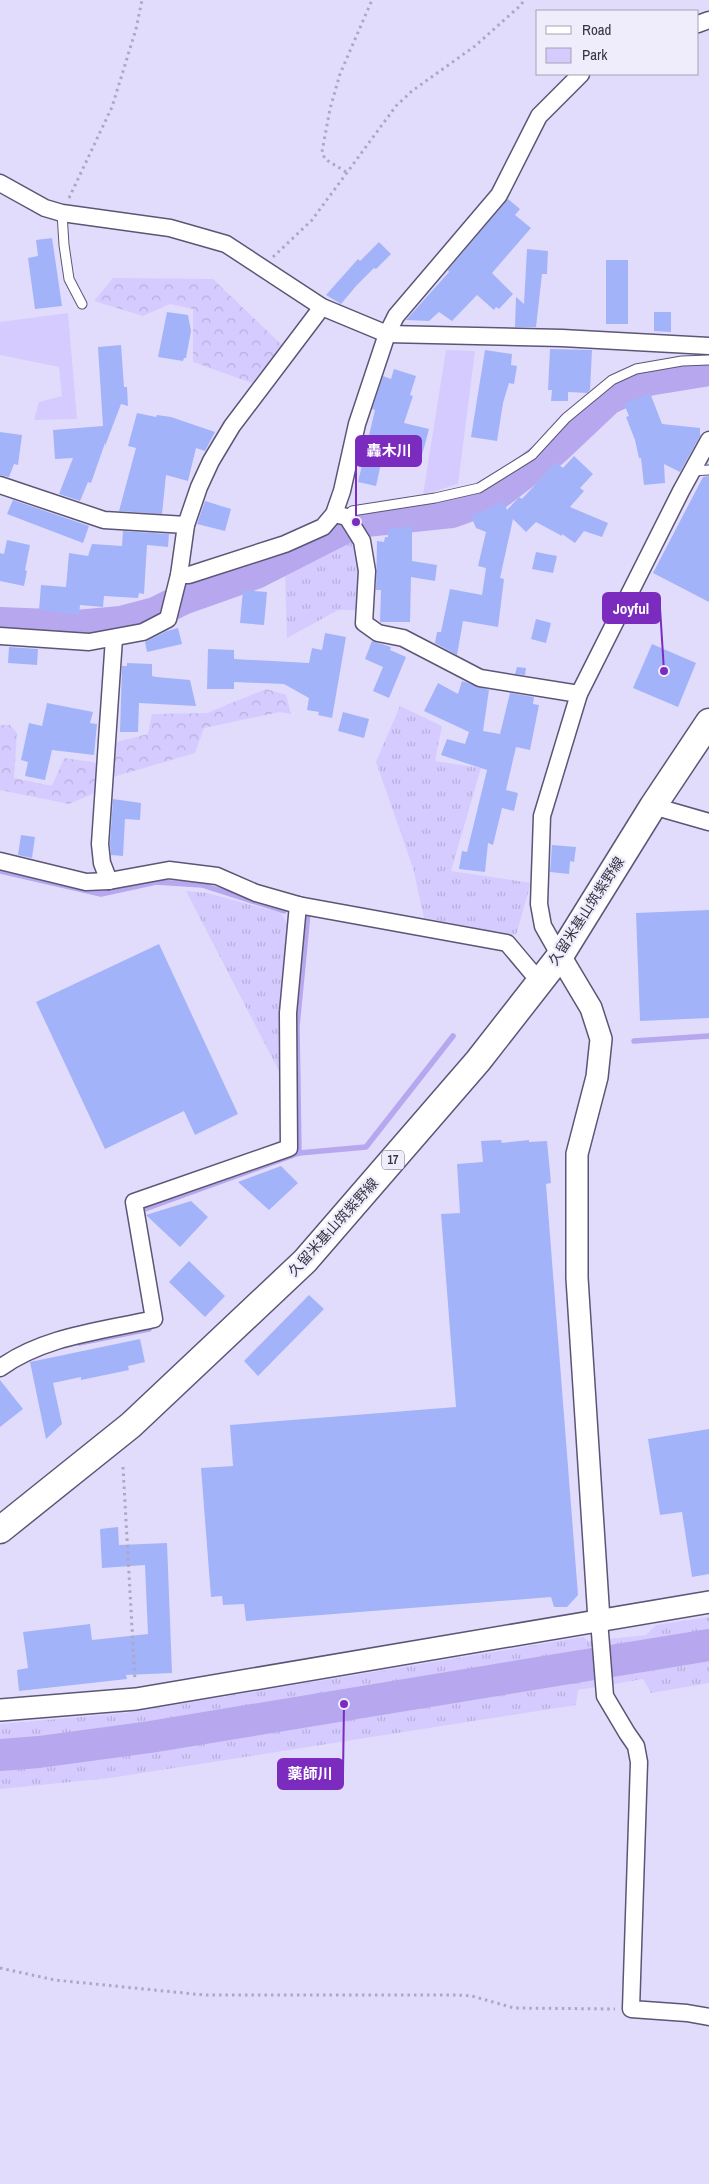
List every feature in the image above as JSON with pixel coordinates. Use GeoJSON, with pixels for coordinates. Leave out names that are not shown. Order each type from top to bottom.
{"type":"FeatureCollection","features":[{"type":"Feature","properties":{"kind":"main road","name":"久留米基山筑紫野線"},"geometry":{"type":"LineString","coordinates":[[0,1530],[131,1425],[305,1261],[478,1061],[560,956],[653,806],[709,722]]}},
{"type":"Feature","properties":{"kind":"street"},"geometry":{"type":"LineString","coordinates":[[579,75],[563,89],[539,116],[499,195],[396,316],[387,334],[357,424],[342,491],[341,515],[362,541],[367,571],[364,623],[378,633],[403,638],[480,678],[579,694]]}},
{"type":"Feature","properties":{"kind":"street"},"geometry":{"type":"LineString","coordinates":[[0,183],[45,208],[170,228],[200,235],[226,244],[322,307],[387,334],[562,338],[709,346]]}},
{"type":"Feature","properties":{"kind":"street"},"geometry":{"type":"LineString","coordinates":[[0,636],[89,642],[143,632],[168,619],[177,580],[186,525],[199,487],[211,461],[232,426],[322,307]]}},
{"type":"Feature","properties":{"kind":"street"},"geometry":{"type":"LineString","coordinates":[[709,440],[579,694],[542,816],[539,904],[543,926],[591,1008],[601,1039],[597,1077],[577,1154],[577,1278],[598,1620],[605,1696],[636,1746],[639,1762],[630,2009],[687,2012],[709,2017]]}},
{"type":"Feature","properties":{"kind":"street"},"geometry":{"type":"LineString","coordinates":[[0,485],[104,520],[186,525]]}},
{"type":"Feature","properties":{"kind":"street"},"geometry":{"type":"LineString","coordinates":[[177,580],[285,544],[323,527],[341,515]]}},
{"type":"Feature","properties":{"kind":"street"},"geometry":{"type":"LineString","coordinates":[[109,881],[102,863],[100,844],[114,638]]}},
{"type":"Feature","properties":{"kind":"street"},"geometry":{"type":"LineString","coordinates":[[653,806],[709,822]]}},
{"type":"Feature","properties":{"kind":"street"},"geometry":{"type":"LineString","coordinates":[[0,862],[86,882],[109,881],[169,870],[217,876],[256,893],[298,905],[507,942],[539,981]]}},
{"type":"Feature","properties":{"kind":"street"},"geometry":{"type":"LineString","coordinates":[[0,1368],[16,1356],[39,1345],[154,1319],[134,1202],[289,1148],[288,1013],[298,905]]}},
{"type":"Feature","properties":{"kind":"street"},"geometry":{"type":"LineString","coordinates":[[0,1710],[136,1699],[709,1602]]}},
{"type":"Feature","properties":{"kind":"lane"},"geometry":{"type":"LineString","coordinates":[[62,212],[64,246],[70,279],[82,304]]}},
{"type":"Feature","properties":{"kind":"lane"},"geometry":{"type":"LineString","coordinates":[[341,515],[352,511],[435,498],[479,488],[532,455],[566,418],[612,380],[636,369],[682,361],[709,360]]}},
{"type":"Feature","properties":{"kind":"lane"},"geometry":{"type":"LineString","coordinates":[[691,472],[709,470]]}},
{"type":"Feature","properties":{"kind":"path"},"geometry":{"type":"LineString","coordinates":[[62,212],[112,107],[136,29],[142,0]]}},
{"type":"Feature","properties":{"kind":"path"},"geometry":{"type":"LineString","coordinates":[[346,172],[325,159],[322,152],[323,145],[330,109],[340,74],[372,0]]}},
{"type":"Feature","properties":{"kind":"path"},"geometry":{"type":"LineString","coordinates":[[262,267],[312,220],[396,106],[412,91],[475,46],[521,5],[524,0]]}},
{"type":"Feature","properties":{"kind":"path"},"geometry":{"type":"LineString","coordinates":[[123,1467],[136,1699]]}},
{"type":"Feature","properties":{"kind":"path"},"geometry":{"type":"LineString","coordinates":[[0,1968],[55,1980],[204,1995],[456,1994],[472,1996],[514,2008],[630,2009]]}},
{"type":"Feature","properties":{"kind":"green space"},"geometry":{"type":"Polygon","coordinates":[[[113,278],[213,279],[283,346],[252,383],[193,362],[193,309],[170,304],[143,316],[94,301],[113,278]]]}},
{"type":"Feature","properties":{"kind":"green space"},"geometry":{"type":"Polygon","coordinates":[[[68,313],[77,419],[34,420],[39,402],[62,396],[59,367],[0,355],[0,322],[68,313]]]}},
{"type":"Feature","properties":{"kind":"green space"},"geometry":{"type":"Polygon","coordinates":[[[446,350],[475,351],[458,484],[423,495],[446,350]]]}},
{"type":"Feature","properties":{"kind":"green space"},"geometry":{"type":"Polygon","coordinates":[[[354,539],[361,572],[359,610],[338,610],[287,638],[285,570],[354,539]]]}},
{"type":"Feature","properties":{"kind":"green space"},"geometry":{"type":"Polygon","coordinates":[[[266,689],[286,695],[291,714],[280,712],[204,728],[195,753],[110,778],[112,743],[148,734],[152,714],[207,713],[266,689]]]}},
{"type":"Feature","properties":{"kind":"green space"},"geometry":{"type":"Polygon","coordinates":[[[400,706],[442,726],[435,761],[481,768],[451,871],[531,883],[516,935],[424,918],[413,868],[376,762],[400,706]]]}},
{"type":"Feature","properties":{"kind":"green space"},"geometry":{"type":"Polygon","coordinates":[[[0,725],[10,725],[17,733],[14,778],[52,786],[64,758],[99,763],[97,792],[69,804],[0,790],[0,725]]]}},
{"type":"Feature","properties":{"kind":"green space"},"geometry":{"type":"Polygon","coordinates":[[[186,891],[207,893],[281,913],[288,925],[281,1075],[186,891]]]}},
{"type":"Feature","properties":{"kind":"green space"},"geometry":{"type":"Polygon","coordinates":[[[709,1617],[709,1634],[114,1729],[0,1740],[0,1724],[126,1713],[583,1637],[589,1641],[646,1635],[656,1625],[709,1617]]]}},
{"type":"Feature","properties":{"kind":"green space"},"geometry":{"type":"Polygon","coordinates":[[[709,1661],[709,1683],[651,1693],[643,1679],[578,1690],[576,1705],[110,1778],[0,1789],[0,1766],[103,1756],[709,1661]]]}},
{"type":"Feature","properties":{"kind":"building"},"geometry":{"type":"Polygon","coordinates":[[[508,199],[520,209],[515,215],[531,228],[492,273],[513,294],[499,309],[496,307],[494,310],[477,295],[452,321],[439,312],[429,321],[406,320],[449,272],[448,270],[508,199]]]}},
{"type":"Feature","properties":{"kind":"building"},"geometry":{"type":"Polygon","coordinates":[[[52,238],[62,306],[35,309],[28,258],[38,256],[36,240],[52,238]]]}},
{"type":"Feature","properties":{"kind":"building"},"geometry":{"type":"Polygon","coordinates":[[[379,242],[391,254],[356,286],[341,304],[326,295],[358,259],[360,261],[379,242]]]}},
{"type":"Feature","properties":{"kind":"building"},"geometry":{"type":"Polygon","coordinates":[[[527,249],[548,251],[547,274],[542,274],[536,327],[515,327],[516,297],[524,304],[527,249]]]}},
{"type":"Feature","properties":{"kind":"building"},"geometry":{"type":"Polygon","coordinates":[[[606,260],[628,260],[628,324],[606,324],[606,260]]]}},
{"type":"Feature","properties":{"kind":"building"},"geometry":{"type":"Polygon","coordinates":[[[167,312],[188,315],[191,331],[186,358],[183,361],[158,357],[167,312]]]}},
{"type":"Feature","properties":{"kind":"building"},"geometry":{"type":"Polygon","coordinates":[[[654,312],[671,312],[671,332],[654,331],[654,312]]]}},
{"type":"Feature","properties":{"kind":"building"},"geometry":{"type":"Polygon","coordinates":[[[121,345],[124,387],[127,387],[128,406],[121,404],[105,446],[104,442],[91,483],[88,482],[80,501],[59,494],[73,458],[55,459],[53,430],[103,426],[98,347],[121,345]]]}},
{"type":"Feature","properties":{"kind":"building"},"geometry":{"type":"Polygon","coordinates":[[[550,349],[592,350],[590,390],[587,393],[568,392],[568,401],[551,401],[552,390],[548,390],[550,349]]]}},
{"type":"Feature","properties":{"kind":"building"},"geometry":{"type":"Polygon","coordinates":[[[485,350],[512,354],[511,365],[517,366],[514,384],[509,383],[503,403],[497,441],[471,437],[485,350]]]}},
{"type":"Feature","properties":{"kind":"building"},"geometry":{"type":"Polygon","coordinates":[[[394,369],[416,376],[410,395],[413,396],[404,423],[429,429],[421,458],[395,453],[394,456],[383,454],[376,486],[358,482],[375,410],[372,409],[383,376],[391,379],[394,369]]]}},
{"type":"Feature","properties":{"kind":"building"},"geometry":{"type":"Polygon","coordinates":[[[650,393],[662,424],[700,428],[700,436],[680,472],[664,464],[665,483],[644,485],[641,458],[639,458],[635,440],[626,417],[629,416],[624,404],[650,393]]]}},
{"type":"Feature","properties":{"kind":"building"},"geometry":{"type":"Polygon","coordinates":[[[137,413],[156,417],[157,415],[171,417],[215,432],[205,451],[196,448],[188,481],[166,475],[162,514],[119,511],[136,448],[128,446],[137,413]]]}},
{"type":"Feature","properties":{"kind":"building"},"geometry":{"type":"Polygon","coordinates":[[[0,432],[22,435],[18,465],[14,464],[9,477],[0,475],[0,432]]]}},
{"type":"Feature","properties":{"kind":"building"},"geometry":{"type":"Polygon","coordinates":[[[574,456],[593,474],[580,488],[584,491],[570,507],[608,523],[602,537],[584,531],[575,543],[562,534],[562,536],[536,522],[526,532],[513,519],[500,578],[504,579],[498,627],[463,621],[457,655],[435,643],[437,632],[441,632],[450,589],[482,595],[486,568],[478,566],[486,532],[476,528],[471,516],[504,502],[507,510],[519,497],[522,499],[556,462],[563,468],[574,456]]]}},
{"type":"Feature","properties":{"kind":"building"},"geometry":{"type":"Polygon","coordinates":[[[709,476],[709,602],[653,573],[703,477],[709,476]]]}},
{"type":"Feature","properties":{"kind":"building"},"geometry":{"type":"Polygon","coordinates":[[[13,500],[89,526],[83,543],[7,514],[13,500]]]}},
{"type":"Feature","properties":{"kind":"building"},"geometry":{"type":"Polygon","coordinates":[[[205,501],[231,509],[225,531],[197,524],[205,501]]]}},
{"type":"Feature","properties":{"kind":"building"},"geometry":{"type":"Polygon","coordinates":[[[412,526],[412,561],[437,565],[435,581],[411,577],[410,622],[380,622],[381,590],[376,590],[377,541],[384,542],[385,537],[388,537],[388,529],[412,526]]]}},
{"type":"Feature","properties":{"kind":"building"},"geometry":{"type":"Polygon","coordinates":[[[123,531],[169,534],[168,547],[147,545],[144,594],[139,593],[138,598],[104,596],[103,607],[80,605],[79,615],[39,610],[41,585],[66,587],[69,553],[88,556],[92,544],[122,546],[123,531]]]}},
{"type":"Feature","properties":{"kind":"building"},"geometry":{"type":"Polygon","coordinates":[[[7,540],[30,545],[24,586],[0,581],[0,553],[4,554],[7,540]]]}},
{"type":"Feature","properties":{"kind":"building"},"geometry":{"type":"Polygon","coordinates":[[[536,552],[557,556],[553,573],[532,569],[536,552]]]}},
{"type":"Feature","properties":{"kind":"building"},"geometry":{"type":"Polygon","coordinates":[[[243,590],[267,592],[264,625],[240,623],[243,590]]]}},
{"type":"Feature","properties":{"kind":"building"},"geometry":{"type":"Polygon","coordinates":[[[536,619],[551,623],[546,643],[531,639],[536,619]]]}},
{"type":"Feature","properties":{"kind":"building"},"geometry":{"type":"Polygon","coordinates":[[[178,628],[182,644],[147,652],[145,642],[167,631],[178,628]]]}},
{"type":"Feature","properties":{"kind":"building"},"geometry":{"type":"Polygon","coordinates":[[[325,633],[346,637],[332,718],[318,715],[319,712],[307,710],[309,698],[284,684],[234,682],[234,689],[207,689],[208,649],[234,650],[234,659],[309,663],[312,648],[322,650],[325,633]]]}},
{"type":"Feature","properties":{"kind":"building"},"geometry":{"type":"Polygon","coordinates":[[[372,641],[391,647],[390,650],[406,657],[389,698],[373,691],[383,667],[365,659],[372,641]]]}},
{"type":"Feature","properties":{"kind":"building"},"geometry":{"type":"Polygon","coordinates":[[[652,644],[696,663],[678,707],[633,688],[652,644]]]}},
{"type":"Feature","properties":{"kind":"building"},"geometry":{"type":"Polygon","coordinates":[[[9,647],[38,649],[37,665],[8,663],[9,647]]]}},
{"type":"Feature","properties":{"kind":"building"},"geometry":{"type":"Polygon","coordinates":[[[127,663],[152,664],[152,676],[190,680],[196,706],[139,703],[138,732],[120,732],[122,666],[127,666],[127,663]]]}},
{"type":"Feature","properties":{"kind":"building"},"geometry":{"type":"Polygon","coordinates":[[[517,667],[526,668],[525,675],[515,674],[517,667]]]}},
{"type":"Feature","properties":{"kind":"building"},"geometry":{"type":"Polygon","coordinates":[[[462,681],[489,690],[483,731],[500,734],[510,693],[534,697],[533,704],[539,705],[530,750],[516,747],[506,790],[518,793],[514,811],[502,808],[493,845],[488,843],[485,872],[459,869],[462,851],[467,852],[487,770],[441,755],[447,739],[465,744],[469,732],[424,711],[438,683],[458,694],[462,681]]]}},
{"type":"Feature","properties":{"kind":"building"},"geometry":{"type":"Polygon","coordinates":[[[47,703],[93,712],[90,723],[97,724],[94,755],[52,750],[45,780],[25,776],[28,762],[21,760],[29,723],[42,726],[47,703]]]}},
{"type":"Feature","properties":{"kind":"building"},"geometry":{"type":"Polygon","coordinates":[[[343,712],[369,719],[364,738],[338,731],[343,712]]]}},
{"type":"Feature","properties":{"kind":"building"},"geometry":{"type":"Polygon","coordinates":[[[113,799],[141,803],[140,820],[125,819],[123,856],[111,855],[113,799]]]}},
{"type":"Feature","properties":{"kind":"building"},"geometry":{"type":"Polygon","coordinates":[[[21,835],[35,837],[32,858],[18,855],[21,835]]]}},
{"type":"Feature","properties":{"kind":"building"},"geometry":{"type":"Polygon","coordinates":[[[552,845],[576,847],[574,862],[570,861],[569,874],[550,872],[552,845]]]}},
{"type":"Feature","properties":{"kind":"building"},"geometry":{"type":"Polygon","coordinates":[[[709,910],[709,1018],[640,1021],[636,913],[709,910]]]}},
{"type":"Feature","properties":{"kind":"building"},"geometry":{"type":"Polygon","coordinates":[[[159,944],[238,1114],[195,1135],[184,1111],[105,1149],[36,1002],[159,944]]]}},
{"type":"Feature","properties":{"kind":"building"},"geometry":{"type":"Polygon","coordinates":[[[501,1140],[502,1143],[529,1140],[529,1142],[547,1141],[551,1183],[546,1184],[578,1595],[567,1607],[554,1607],[551,1597],[246,1621],[244,1604],[223,1605],[222,1596],[211,1597],[201,1468],[233,1466],[230,1425],[456,1407],[441,1214],[460,1213],[457,1164],[483,1162],[481,1141],[501,1140]]]}},
{"type":"Feature","properties":{"kind":"building"},"geometry":{"type":"Polygon","coordinates":[[[281,1166],[298,1183],[269,1210],[238,1182],[281,1166]]]}},
{"type":"Feature","properties":{"kind":"building"},"geometry":{"type":"Polygon","coordinates":[[[191,1201],[208,1217],[180,1247],[146,1215],[191,1201]]]}},
{"type":"Feature","properties":{"kind":"building"},"geometry":{"type":"Polygon","coordinates":[[[189,1261],[225,1296],[205,1317],[169,1282],[189,1261]]]}},
{"type":"Feature","properties":{"kind":"building"},"geometry":{"type":"Polygon","coordinates":[[[309,1295],[324,1309],[258,1376],[244,1361],[309,1295]]]}},
{"type":"Feature","properties":{"kind":"building"},"geometry":{"type":"Polygon","coordinates":[[[140,1339],[145,1362],[128,1366],[129,1370],[81,1380],[81,1377],[53,1383],[62,1424],[46,1439],[30,1362],[140,1339]]]}},
{"type":"Feature","properties":{"kind":"building"},"geometry":{"type":"Polygon","coordinates":[[[0,1380],[23,1409],[0,1427],[0,1380]]]}},
{"type":"Feature","properties":{"kind":"building"},"geometry":{"type":"Polygon","coordinates":[[[709,1429],[709,1574],[692,1577],[682,1512],[660,1515],[648,1439],[709,1429]]]}},
{"type":"Feature","properties":{"kind":"building"},"geometry":{"type":"Polygon","coordinates":[[[118,1527],[119,1545],[167,1543],[172,1673],[126,1675],[127,1679],[19,1691],[17,1670],[28,1668],[23,1632],[90,1624],[92,1640],[148,1634],[145,1565],[102,1568],[100,1529],[118,1527]]]}},
{"type":"Feature","properties":{"kind":"waterway"},"geometry":{"type":"LineString","coordinates":[[0,623],[76,626],[121,622],[155,613],[183,599],[256,573],[356,522],[452,512],[493,497],[554,450],[608,399],[648,380],[709,370]]}},
{"type":"Feature","properties":{"kind":"waterway"},"geometry":{"type":"LineString","coordinates":[[0,871],[101,894],[156,882],[202,885],[284,911]]}},
{"type":"Feature","properties":{"kind":"waterway"},"geometry":{"type":"LineString","coordinates":[[299,1153],[297,1026],[308,913]]}},
{"type":"Feature","properties":{"kind":"waterway"},"geometry":{"type":"LineString","coordinates":[[143,1215],[142,1210],[299,1153],[366,1147],[453,1036]]}},
{"type":"Feature","properties":{"kind":"waterway"},"geometry":{"type":"LineString","coordinates":[[634,1041],[709,1036]]}},
{"type":"Feature","properties":{"kind":"waterway"},"geometry":{"type":"LineString","coordinates":[[79,1343],[149,1329]]}},
{"type":"Feature","properties":{"kind":"waterway"},"geometry":{"type":"LineString","coordinates":[[0,1755],[39,1752],[150,1737],[709,1645]]}},
{"type":"Feature","properties":{"kind":"place","name":"轟木川"},"geometry":{"type":"Point","coordinates":[356,522]}},
{"type":"Feature","properties":{"kind":"place","name":"Joyful"},"geometry":{"type":"Point","coordinates":[664,671]}},
{"type":"Feature","properties":{"kind":"place","name":"薬師川"},"geometry":{"type":"Point","coordinates":[344,1704]}}]}
